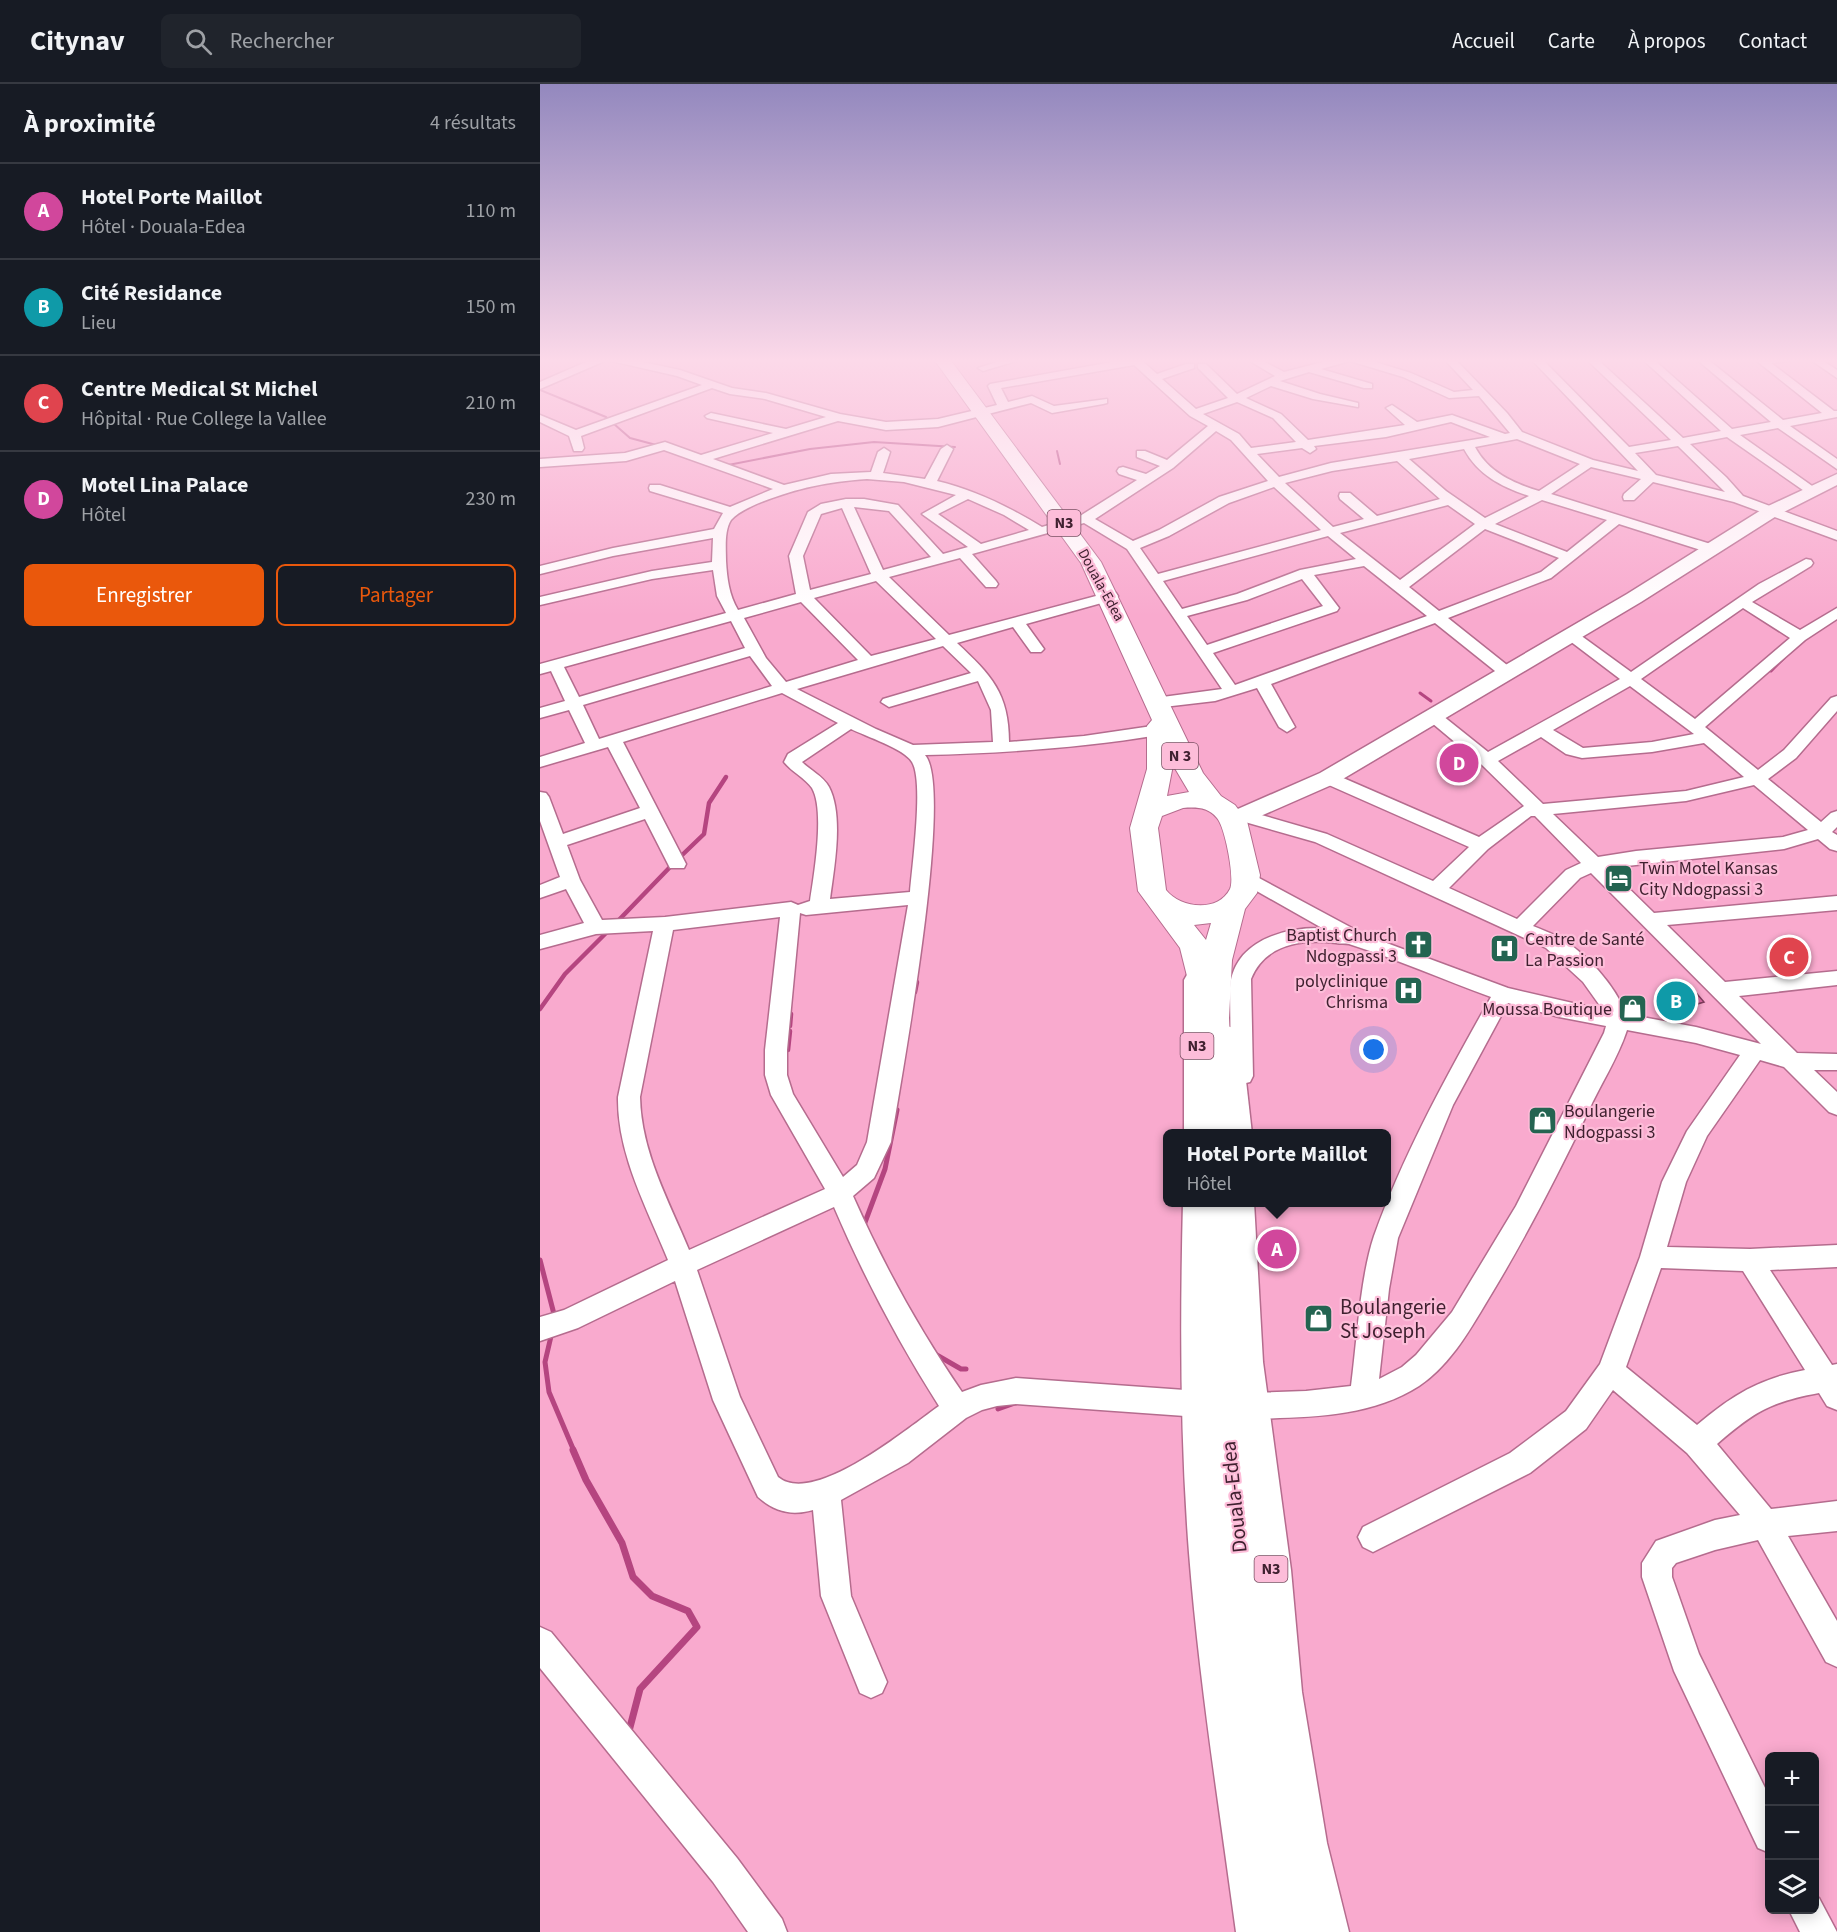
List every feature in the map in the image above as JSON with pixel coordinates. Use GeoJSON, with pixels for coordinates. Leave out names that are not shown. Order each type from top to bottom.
{"type":"FeatureCollection","features":[{"type":"Feature","properties":{"kind":"highway","name":"Douala-Edea"},"geometry":{"type":"LineString","coordinates":[[1005,444],[1065,525],[1111,596],[1157,714]]}},
{"type":"Feature","properties":{"kind":"highway","name":"N 3"},"geometry":{"type":"LineString","coordinates":[[1157,714],[1187,771],[1211,801]]}},
{"type":"Feature","properties":{"kind":"highway","name":"N 3"},"geometry":{"type":"LineString","coordinates":[[1150,811],[1161,776],[1162,754],[1157,714]]}},
{"type":"Feature","properties":{"kind":"highway"},"geometry":{"type":"LineString","coordinates":[[1150,811],[1184,800],[1211,801],[1238,818],[1246,877]]}},
{"type":"Feature","properties":{"kind":"highway","name":"N3"},"geometry":{"type":"LineString","coordinates":[[1150,811],[1144,828],[1152,891],[1208,961]]}},
{"type":"Feature","properties":{"kind":"highway","name":"N3"},"geometry":{"type":"LineString","coordinates":[[1230,1129],[1212,1014],[1208,961],[1232,904],[1242,894],[1246,877]]}},
{"type":"Feature","properties":{"kind":"highway"},"geometry":{"type":"LineString","coordinates":[[1161,903],[1187,914],[1215,912],[1232,904]]}},
{"type":"Feature","properties":{"kind":"highway","name":"Douala-Edea"},"geometry":{"type":"LineString","coordinates":[[1218,1207],[1219,1348],[1234,1500],[1255,1695],[1276,1837],[1294,1932]]}},
{"type":"Feature","properties":{"kind":"main road"},"geometry":{"type":"LineString","coordinates":[[1238,818],[1328,778],[1571,635],[1772,511],[1837,479]]}},
{"type":"Feature","properties":{"kind":"main road","name":"N3"},"geometry":{"type":"LineString","coordinates":[[1208,961],[1230,1129]]}},
{"type":"Feature","properties":{"kind":"main road","name":"N3"},"geometry":{"type":"LineString","coordinates":[[1199,1129],[1197,995],[1208,961]]}},
{"type":"Feature","properties":{"kind":"main road"},"geometry":{"type":"LineString","coordinates":[[1198,1207],[1199,1404],[1213,1602],[1259,1932]]}},
{"type":"Feature","properties":{"kind":"main road","name":"N3"},"geometry":{"type":"LineString","coordinates":[[1238,1207],[1242,1298],[1251,1406],[1272,1570],[1282,1692],[1305,1843],[1326,1932]]}},
{"type":"Feature","properties":{"kind":"street"},"geometry":{"type":"LineString","coordinates":[[577,444],[579,461]]}},
{"type":"Feature","properties":{"kind":"street"},"geometry":{"type":"LineString","coordinates":[[700,459],[746,444]]}},
{"type":"Feature","properties":{"kind":"street"},"geometry":{"type":"LineString","coordinates":[[594,745],[573,704],[548,666],[1085,519],[1169,465],[1194,444]]}},
{"type":"Feature","properties":{"kind":"street"},"geometry":{"type":"LineString","coordinates":[[1241,444],[1276,482],[1332,532],[1401,586],[1436,618],[1506,672]]}},
{"type":"Feature","properties":{"kind":"street"},"geometry":{"type":"LineString","coordinates":[[1247,452],[1295,444]]}},
{"type":"Feature","properties":{"kind":"street"},"geometry":{"type":"LineString","coordinates":[[1304,444],[1331,467]]}},
{"type":"Feature","properties":{"kind":"street"},"geometry":{"type":"LineString","coordinates":[[1132,546],[1164,533],[1229,498],[1276,482],[1331,467],[1467,444]]}},
{"type":"Feature","properties":{"kind":"street"},"geometry":{"type":"LineString","coordinates":[[1468,444],[1474,458],[1489,473],[1514,487],[1712,549]]}},
{"type":"Feature","properties":{"kind":"street"},"geometry":{"type":"LineString","coordinates":[[1541,444],[1589,463],[1738,499],[1835,533]]}},
{"type":"Feature","properties":{"kind":"street"},"geometry":{"type":"LineString","coordinates":[[1620,444],[1651,477]]}},
{"type":"Feature","properties":{"kind":"street"},"geometry":{"type":"LineString","coordinates":[[1627,451],[1664,444]]}},
{"type":"Feature","properties":{"kind":"street"},"geometry":{"type":"LineString","coordinates":[[1684,444],[1738,499]]}},
{"type":"Feature","properties":{"kind":"street"},"geometry":{"type":"LineString","coordinates":[[1745,444],[1810,491]]}},
{"type":"Feature","properties":{"kind":"street"},"geometry":{"type":"LineString","coordinates":[[1808,444],[1837,465]]}},
{"type":"Feature","properties":{"kind":"street"},"geometry":{"type":"LineString","coordinates":[[540,463],[638,455],[665,446],[782,488]]}},
{"type":"Feature","properties":{"kind":"street"},"geometry":{"type":"LineString","coordinates":[[929,484],[947,449]]}},
{"type":"Feature","properties":{"kind":"street"},"geometry":{"type":"LineString","coordinates":[[876,476],[884,452]]}},
{"type":"Feature","properties":{"kind":"street"},"geometry":{"type":"LineString","coordinates":[[1140,454],[1169,465]]}},
{"type":"Feature","properties":{"kind":"street"},"geometry":{"type":"LineString","coordinates":[[1400,457],[1451,500],[1484,524],[1568,557]]}},
{"type":"Feature","properties":{"kind":"street"},"geometry":{"type":"LineString","coordinates":[[1401,586],[1484,524],[1541,495],[1589,463]]}},
{"type":"Feature","properties":{"kind":"street"},"geometry":{"type":"LineString","coordinates":[[1123,471],[1148,479]]}},
{"type":"Feature","properties":{"kind":"street"},"geometry":{"type":"LineString","coordinates":[[540,1329],[569,1320],[840,1193],[866,1171],[879,1142],[919,898],[925,771],[921,761],[910,750],[784,688],[754,650],[723,592],[720,565],[721,532],[724,521],[732,512],[782,488],[841,476],[876,476],[929,484],[968,494],[1008,511],[1040,531]]}},
{"type":"Feature","properties":{"kind":"street"},"geometry":{"type":"LineString","coordinates":[[1629,497],[1651,477]]}},
{"type":"Feature","properties":{"kind":"street"},"geometry":{"type":"LineString","coordinates":[[655,488],[732,512]]}},
{"type":"Feature","properties":{"kind":"street"},"geometry":{"type":"LineString","coordinates":[[968,494],[929,514],[978,548]]}},
{"type":"Feature","properties":{"kind":"street"},"geometry":{"type":"LineString","coordinates":[[1345,496],[1375,521]]}},
{"type":"Feature","properties":{"kind":"street"},"geometry":{"type":"LineString","coordinates":[[1155,579],[1249,550],[1332,532],[1451,500]]}},
{"type":"Feature","properties":{"kind":"street"},"geometry":{"type":"LineString","coordinates":[[846,503],[879,576],[982,675],[1001,707],[1001,749]]}},
{"type":"Feature","properties":{"kind":"street"},"geometry":{"type":"LineString","coordinates":[[868,662],[804,596],[796,556],[798,546],[818,509],[846,503],[864,503],[892,508],[939,558]]}},
{"type":"Feature","properties":{"kind":"street"},"geometry":{"type":"LineString","coordinates":[[1085,519],[1132,546],[1231,691]]}},
{"type":"Feature","properties":{"kind":"street"},"geometry":{"type":"LineString","coordinates":[[910,750],[1001,749],[1061,745],[1200,699],[1262,682],[1546,575],[1616,520]]}},
{"type":"Feature","properties":{"kind":"street"},"geometry":{"type":"LineString","coordinates":[[540,570],[613,552],[721,532]]}},
{"type":"Feature","properties":{"kind":"street"},"geometry":{"type":"LineString","coordinates":[[963,552],[991,584]]}},
{"type":"Feature","properties":{"kind":"street"},"geometry":{"type":"LineString","coordinates":[[1179,614],[1242,597],[1305,573],[1367,561]]}},
{"type":"Feature","properties":{"kind":"street"},"geometry":{"type":"LineString","coordinates":[[1487,760],[1632,678],[1744,603],[1764,587],[1806,563]]}},
{"type":"Feature","properties":{"kind":"street"},"geometry":{"type":"LineString","coordinates":[[540,601],[652,575],[720,565]]}},
{"type":"Feature","properties":{"kind":"street"},"geometry":{"type":"LineString","coordinates":[[1204,651],[1332,608],[1305,573]]}},
{"type":"Feature","properties":{"kind":"street"},"geometry":{"type":"LineString","coordinates":[[540,762],[868,662],[1111,596]]}},
{"type":"Feature","properties":{"kind":"street"},"geometry":{"type":"LineString","coordinates":[[1744,603],[1800,637]]}},
{"type":"Feature","properties":{"kind":"street"},"geometry":{"type":"LineString","coordinates":[[1542,730],[1572,750],[1582,753],[1662,746],[1701,732],[1800,637],[1837,612]]}},
{"type":"Feature","properties":{"kind":"street"},"geometry":{"type":"LineString","coordinates":[[1016,620],[1036,649]]}},
{"type":"Feature","properties":{"kind":"street"},"geometry":{"type":"LineString","coordinates":[[1571,635],[1632,678],[1701,732],[1837,844]]}},
{"type":"Feature","properties":{"kind":"street"},"geometry":{"type":"LineString","coordinates":[[540,713],[754,650]]}},
{"type":"Feature","properties":{"kind":"street"},"geometry":{"type":"LineString","coordinates":[[889,702],[982,675]]}},
{"type":"Feature","properties":{"kind":"street"},"geometry":{"type":"LineString","coordinates":[[1262,682],[1287,727]]}},
{"type":"Feature","properties":{"kind":"street"},"geometry":{"type":"LineString","coordinates":[[1436,890],[1481,845],[1518,816],[1538,809],[1686,796],[1757,779],[1790,754],[1837,701]]}},
{"type":"Feature","properties":{"kind":"street"},"geometry":{"type":"LineString","coordinates":[[1432,715],[1487,760],[1595,864],[1837,1106]]}},
{"type":"Feature","properties":{"kind":"street"},"geometry":{"type":"LineString","coordinates":[[819,907],[825,866],[826,829],[823,794],[819,785],[793,762],[794,759],[851,722]]}},
{"type":"Feature","properties":{"kind":"street"},"geometry":{"type":"LineString","coordinates":[[613,739],[677,864]]}},
{"type":"Feature","properties":{"kind":"street"},"geometry":{"type":"LineString","coordinates":[[1328,778],[1481,845]]}},
{"type":"Feature","properties":{"kind":"street"},"geometry":{"type":"LineString","coordinates":[[540,797],[571,880],[596,927]]}},
{"type":"Feature","properties":{"kind":"street"},"geometry":{"type":"LineString","coordinates":[[557,842],[650,812]]}},
{"type":"Feature","properties":{"kind":"street"},"geometry":{"type":"LineString","coordinates":[[1521,927],[1573,874],[1595,864],[1636,857],[1775,844],[1821,832],[1837,817]]}},
{"type":"Feature","properties":{"kind":"street"},"geometry":{"type":"LineString","coordinates":[[1238,818],[1321,838],[1521,927],[1566,951],[1600,988],[1617,1019],[1615,1033],[1528,1210],[1460,1323],[1428,1362],[1396,1384],[1363,1396],[1322,1403],[1251,1406]]}},
{"type":"Feature","properties":{"kind":"street"},"geometry":{"type":"LineString","coordinates":[[1246,877],[1358,940],[1503,994],[1559,1010],[1696,1035],[1794,1061],[1837,1062]]}},
{"type":"Feature","properties":{"kind":"street"},"geometry":{"type":"LineString","coordinates":[[540,892],[571,880]]}},
{"type":"Feature","properties":{"kind":"street"},"geometry":{"type":"LineString","coordinates":[[540,942],[596,927],[665,924],[791,909],[919,898]]}},
{"type":"Feature","properties":{"kind":"street"},"geometry":{"type":"LineString","coordinates":[[1650,920],[1837,903]]}},
{"type":"Feature","properties":{"kind":"street"},"geometry":{"type":"LineString","coordinates":[[791,909],[776,1050],[777,1075],[782,1095],[840,1193],[861,1242],[920,1352],[956,1407]]}},
{"type":"Feature","properties":{"kind":"street"},"geometry":{"type":"LineString","coordinates":[[665,924],[629,1097],[629,1120],[636,1151],[683,1265],[727,1400],[768,1487],[780,1497],[799,1499],[826,1492],[873,1470],[908,1446],[956,1407],[989,1394],[1016,1391],[1199,1404]]}},
{"type":"Feature","properties":{"kind":"street"},"geometry":{"type":"LineString","coordinates":[[1230,1129],[1241,1089],[1243,1053],[1241,981],[1251,961],[1260,951],[1288,938],[1320,934],[1358,940]]}},
{"type":"Feature","properties":{"kind":"street"},"geometry":{"type":"LineString","coordinates":[[1721,990],[1837,978]]}},
{"type":"Feature","properties":{"kind":"street"},"geometry":{"type":"LineString","coordinates":[[1363,1396],[1386,1238],[1442,1104],[1503,994]]}},
{"type":"Feature","properties":{"kind":"street"},"geometry":{"type":"LineString","coordinates":[[1373,1537],[1520,1463],[1576,1420],[1611,1371],[1652,1257],[1674,1182],[1698,1131],[1754,1052]]}},
{"type":"Feature","properties":{"kind":"street"},"geometry":{"type":"LineString","coordinates":[[1652,1257],[1750,1260],[1837,1256]]}},
{"type":"Feature","properties":{"kind":"street"},"geometry":{"type":"LineString","coordinates":[[1750,1260],[1833,1384]]}},
{"type":"Feature","properties":{"kind":"street"},"geometry":{"type":"LineString","coordinates":[[1611,1371],[1697,1443],[1765,1524],[1837,1651]]}},
{"type":"Feature","properties":{"kind":"street"},"geometry":{"type":"LineString","coordinates":[[1697,1443],[1738,1408],[1781,1387],[1833,1384]]}},
{"type":"Feature","properties":{"kind":"street"},"geometry":{"type":"LineString","coordinates":[[826,1492],[836,1596],[871,1682]]}},
{"type":"Feature","properties":{"kind":"street"},"geometry":{"type":"LineString","coordinates":[[1765,1826],[1685,1660],[1657,1577],[1657,1563],[1666,1551],[1715,1535],[1765,1524],[1837,1516]]}},
{"type":"Feature","properties":{"kind":"street"},"geometry":{"type":"LineString","coordinates":[[540,1643],[725,1870],[769,1932]]}},
{"type":"Feature","properties":{"kind":"street"},"geometry":{"type":"LineString","coordinates":[[1810,1914],[1819,1932]]}},
{"type":"Feature","properties":{"kind":"building"},"geometry":{"type":"Polygon","coordinates":[[[1462,753],[1475,763],[1456,772],[1441,761],[1462,753]]]}},
{"type":"Feature","properties":{"kind":"building"},"geometry":{"type":"Polygon","coordinates":[[[1692,988],[1704,1002],[1671,1012],[1659,998],[1692,988]]]}},
{"type":"Feature","properties":{"kind":"waterway"},"geometry":{"type":"LineString","coordinates":[[653,444],[660,446]]}},
{"type":"Feature","properties":{"kind":"waterway"},"geometry":{"type":"LineString","coordinates":[[723,466],[810,449],[854,444]]}},
{"type":"Feature","properties":{"kind":"waterway"},"geometry":{"type":"LineString","coordinates":[[910,444],[955,447]]}},
{"type":"Feature","properties":{"kind":"waterway"},"geometry":{"type":"LineString","coordinates":[[1057,451],[1060,464]]}},
{"type":"Feature","properties":{"kind":"waterway"},"geometry":{"type":"LineString","coordinates":[[1771,671],[1784,658]]}},
{"type":"Feature","properties":{"kind":"waterway"},"geometry":{"type":"LineString","coordinates":[[1420,693],[1431,701]]}},
{"type":"Feature","properties":{"kind":"waterway"},"geometry":{"type":"LineString","coordinates":[[678,859],[704,834],[709,803],[726,777]]}},
{"type":"Feature","properties":{"kind":"waterway"},"geometry":{"type":"LineString","coordinates":[[615,924],[672,865]]}},
{"type":"Feature","properties":{"kind":"waterway"},"geometry":{"type":"LineString","coordinates":[[540,1009],[565,974],[609,930]]}},
{"type":"Feature","properties":{"kind":"waterway"},"geometry":{"type":"LineString","coordinates":[[915,992],[917,982]]}},
{"type":"Feature","properties":{"kind":"waterway"},"geometry":{"type":"LineString","coordinates":[[790,1026],[791,1014]]}},
{"type":"Feature","properties":{"kind":"waterway"},"geometry":{"type":"LineString","coordinates":[[788,1050],[790,1031]]}},
{"type":"Feature","properties":{"kind":"waterway"},"geometry":{"type":"LineString","coordinates":[[864,1225],[885,1169],[897,1110]]}},
{"type":"Feature","properties":{"kind":"waterway"},"geometry":{"type":"LineString","coordinates":[[540,1260],[555,1318]]}},
{"type":"Feature","properties":{"kind":"waterway"},"geometry":{"type":"LineString","coordinates":[[552,1332],[545,1362],[549,1392],[574,1451]]}},
{"type":"Feature","properties":{"kind":"waterway"},"geometry":{"type":"LineString","coordinates":[[935,1354],[961,1369],[966,1369]]}},
{"type":"Feature","properties":{"kind":"waterway"},"geometry":{"type":"LineString","coordinates":[[998,1409],[1015,1403]]}},
{"type":"Feature","properties":{"kind":"waterway"},"geometry":{"type":"LineString","coordinates":[[573,1450],[586,1480],[622,1543],[633,1577],[652,1596],[688,1611],[697,1627],[640,1689],[629,1731]]}},
{"type":"Feature","properties":{"kind":"place","name":"Motel Lina Palace"},"geometry":{"type":"Point","coordinates":[1459,763]}},
{"type":"Feature","properties":{"kind":"place","name":"Twin Motel Kansas City Ndogpassi 3"},"geometry":{"type":"Point","coordinates":[1618,878]}},
{"type":"Feature","properties":{"kind":"place","name":"Baptist Church Ndogpassi 3"},"geometry":{"type":"Point","coordinates":[1418,945]}},
{"type":"Feature","properties":{"kind":"place","name":"Centre de Santé La Passion"},"geometry":{"type":"Point","coordinates":[1504,949]}},
{"type":"Feature","properties":{"kind":"place","name":"Centre Medical St Michel"},"geometry":{"type":"Point","coordinates":[1789,957]}},
{"type":"Feature","properties":{"kind":"place","name":"polyclinique Chrisma"},"geometry":{"type":"Point","coordinates":[1409,991]}},
{"type":"Feature","properties":{"kind":"place","name":"Cité Residance"},"geometry":{"type":"Point","coordinates":[1676,1001]}},
{"type":"Feature","properties":{"kind":"place","name":"Moussa Boutique"},"geometry":{"type":"Point","coordinates":[1633,1009]}},
{"type":"Feature","properties":{"kind":"place","name":"Boulangerie Ndogpassi 3"},"geometry":{"type":"Point","coordinates":[1543,1121]}},
{"type":"Feature","properties":{"kind":"place","name":"Hotel Porte Maillot"},"geometry":{"type":"Point","coordinates":[1277,1249]}},
{"type":"Feature","properties":{"kind":"place","name":"Boulangerie St Joseph"},"geometry":{"type":"Point","coordinates":[1319,1319]}}]}
